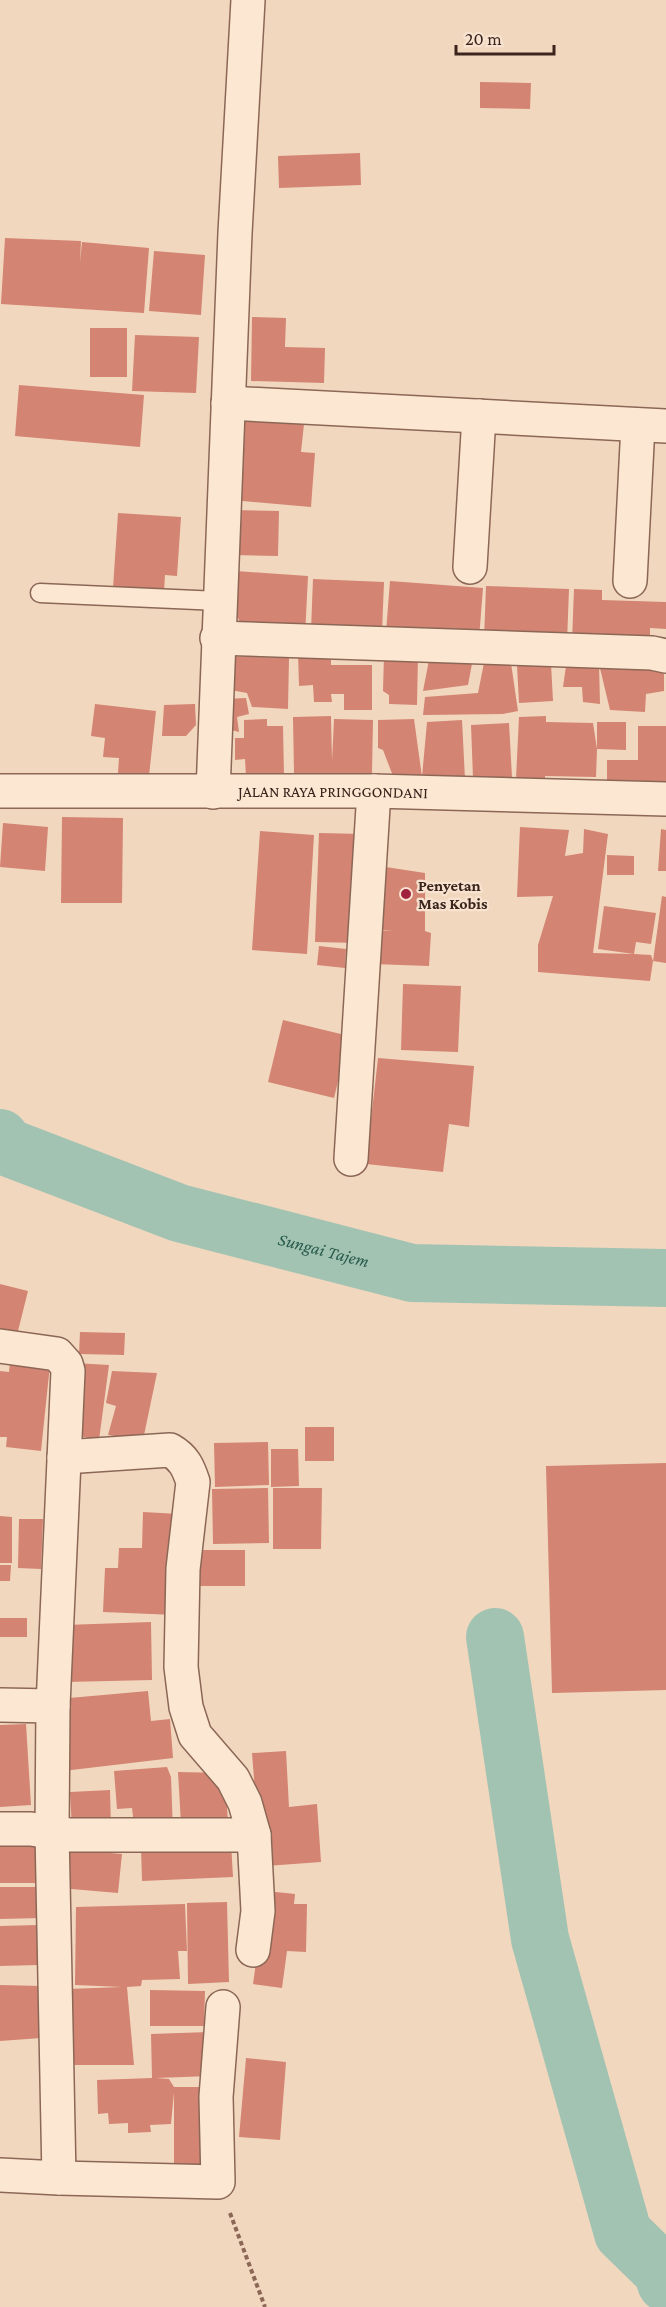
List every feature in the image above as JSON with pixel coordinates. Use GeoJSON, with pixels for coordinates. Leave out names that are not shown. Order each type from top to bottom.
{"type":"FeatureCollection","features":[{"type":"Feature","properties":{"kind":"street"},"geometry":{"type":"LineString","coordinates":[[213,792],[219,601],[248,0]]}},
{"type":"Feature","properties":{"kind":"street"},"geometry":{"type":"LineString","coordinates":[[228,403],[652,426],[630,581]]}},
{"type":"Feature","properties":{"kind":"street"},"geometry":{"type":"LineString","coordinates":[[470,567],[479,416]]}},
{"type":"Feature","properties":{"kind":"street"},"geometry":{"type":"LineString","coordinates":[[218,638],[652,653],[666,656]]}},
{"type":"Feature","properties":{"kind":"street","name":"JALAN RAYA PRINGGONDANI"},"geometry":{"type":"LineString","coordinates":[[0,791],[374,791],[666,800]]}},
{"type":"Feature","properties":{"kind":"street"},"geometry":{"type":"LineString","coordinates":[[351,1159],[374,791]]}},
{"type":"Feature","properties":{"kind":"street"},"geometry":{"type":"LineString","coordinates":[[0,1346],[57,1354],[66,1364],[68,1371],[53,1706],[52,1832],[59,2178]]}},
{"type":"Feature","properties":{"kind":"street"},"geometry":{"type":"LineString","coordinates":[[64,1457],[170,1450],[180,1455],[189,1469],[193,1482],[183,1569],[181,1667],[186,1707],[195,1735],[237,1787],[245,1803],[254,1835],[258,1911],[253,1950]]}},
{"type":"Feature","properties":{"kind":"street"},"geometry":{"type":"LineString","coordinates":[[0,1705],[53,1706]]}},
{"type":"Feature","properties":{"kind":"street"},"geometry":{"type":"LineString","coordinates":[[0,1829],[70,1835],[254,1835]]}},
{"type":"Feature","properties":{"kind":"street"},"geometry":{"type":"LineString","coordinates":[[0,2175],[218,2182],[216,2097],[224,2007]]}},
{"type":"Feature","properties":{"kind":"lane"},"geometry":{"type":"LineString","coordinates":[[40,593],[219,601]]}},
{"type":"Feature","properties":{"kind":"path"},"geometry":{"type":"LineString","coordinates":[[218,2182],[265,2307]]}},
{"type":"Feature","properties":{"kind":"building"},"geometry":{"type":"Polygon","coordinates":[[[480,82],[531,83],[530,109],[480,108],[480,82]]]}},
{"type":"Feature","properties":{"kind":"building"},"geometry":{"type":"Polygon","coordinates":[[[360,153],[361,185],[279,188],[278,156],[360,153]]]}},
{"type":"Feature","properties":{"kind":"building"},"geometry":{"type":"Polygon","coordinates":[[[5,238],[81,241],[80,263],[82,242],[149,248],[144,313],[1,304],[5,238]]]}},
{"type":"Feature","properties":{"kind":"building"},"geometry":{"type":"Polygon","coordinates":[[[154,251],[205,255],[201,315],[149,311],[154,251]]]}},
{"type":"Feature","properties":{"kind":"building"},"geometry":{"type":"Polygon","coordinates":[[[252,317],[286,318],[285,347],[325,348],[324,383],[251,381],[252,317]]]}},
{"type":"Feature","properties":{"kind":"building"},"geometry":{"type":"Polygon","coordinates":[[[90,328],[127,328],[127,377],[90,377],[90,328]]]}},
{"type":"Feature","properties":{"kind":"building"},"geometry":{"type":"Polygon","coordinates":[[[135,335],[199,337],[196,393],[132,391],[135,335]]]}},
{"type":"Feature","properties":{"kind":"building"},"geometry":{"type":"Polygon","coordinates":[[[19,385],[144,395],[140,447],[15,436],[19,385]]]}},
{"type":"Feature","properties":{"kind":"building"},"geometry":{"type":"Polygon","coordinates":[[[239,419],[304,424],[301,452],[315,453],[311,507],[232,500],[239,419]]]}},
{"type":"Feature","properties":{"kind":"building"},"geometry":{"type":"Polygon","coordinates":[[[233,510],[279,511],[278,556],[232,555],[233,510]]]}},
{"type":"Feature","properties":{"kind":"building"},"geometry":{"type":"Polygon","coordinates":[[[118,513],[181,517],[177,576],[165,575],[164,592],[113,588],[118,513]]]}},
{"type":"Feature","properties":{"kind":"building"},"geometry":{"type":"Polygon","coordinates":[[[236,571],[308,576],[305,636],[245,632],[238,618],[233,618],[236,571]]]}},
{"type":"Feature","properties":{"kind":"building"},"geometry":{"type":"Polygon","coordinates":[[[313,579],[384,582],[382,632],[311,630],[313,579]]]}},
{"type":"Feature","properties":{"kind":"building"},"geometry":{"type":"Polygon","coordinates":[[[390,581],[483,588],[479,639],[386,632],[390,581]]]}},
{"type":"Feature","properties":{"kind":"building"},"geometry":{"type":"Polygon","coordinates":[[[486,586],[569,589],[567,642],[484,639],[486,586]]]}},
{"type":"Feature","properties":{"kind":"building"},"geometry":{"type":"Polygon","coordinates":[[[574,589],[602,590],[602,600],[666,602],[666,629],[650,628],[650,643],[572,641],[574,589]]]}},
{"type":"Feature","properties":{"kind":"building"},"geometry":{"type":"Polygon","coordinates":[[[331,651],[331,665],[372,665],[372,710],[344,710],[344,694],[331,694],[332,702],[314,702],[313,685],[299,686],[298,652],[331,651]]]}},
{"type":"Feature","properties":{"kind":"building"},"geometry":{"type":"Polygon","coordinates":[[[474,653],[468,685],[423,691],[430,655],[474,653]]]}},
{"type":"Feature","properties":{"kind":"building"},"geometry":{"type":"Polygon","coordinates":[[[384,655],[418,655],[417,705],[389,704],[389,695],[383,691],[384,655]]]}},
{"type":"Feature","properties":{"kind":"building"},"geometry":{"type":"Polygon","coordinates":[[[222,656],[289,658],[288,709],[252,707],[247,693],[225,689],[222,656]]]}},
{"type":"Feature","properties":{"kind":"building"},"geometry":{"type":"Polygon","coordinates":[[[484,663],[511,663],[518,711],[503,714],[423,715],[425,697],[478,693],[484,663]]]}},
{"type":"Feature","properties":{"kind":"building"},"geometry":{"type":"Polygon","coordinates":[[[551,664],[553,701],[519,703],[517,665],[551,664]]]}},
{"type":"Feature","properties":{"kind":"building"},"geometry":{"type":"Polygon","coordinates":[[[599,664],[664,664],[664,691],[646,694],[645,712],[610,710],[599,664]]]}},
{"type":"Feature","properties":{"kind":"building"},"geometry":{"type":"Polygon","coordinates":[[[599,664],[600,704],[583,702],[582,687],[563,687],[566,666],[599,664]]]}},
{"type":"Feature","properties":{"kind":"building"},"geometry":{"type":"Polygon","coordinates":[[[246,698],[249,714],[237,717],[239,732],[227,729],[225,699],[246,698]]]}},
{"type":"Feature","properties":{"kind":"building"},"geometry":{"type":"Polygon","coordinates":[[[95,704],[156,711],[149,776],[118,773],[119,758],[103,757],[105,738],[91,736],[95,704]]]}},
{"type":"Feature","properties":{"kind":"building"},"geometry":{"type":"Polygon","coordinates":[[[195,704],[196,725],[186,736],[162,736],[164,705],[195,704]]]}},
{"type":"Feature","properties":{"kind":"building"},"geometry":{"type":"Polygon","coordinates":[[[331,716],[332,761],[334,719],[373,720],[372,773],[294,774],[293,717],[331,716]]]}},
{"type":"Feature","properties":{"kind":"building"},"geometry":{"type":"Polygon","coordinates":[[[546,716],[546,722],[593,723],[597,749],[596,777],[545,776],[545,779],[516,779],[519,717],[546,716]]]}},
{"type":"Feature","properties":{"kind":"building"},"geometry":{"type":"Polygon","coordinates":[[[267,719],[267,726],[283,726],[284,776],[246,777],[245,759],[235,760],[235,738],[244,738],[244,720],[267,719]]]}},
{"type":"Feature","properties":{"kind":"building"},"geometry":{"type":"Polygon","coordinates":[[[414,719],[422,777],[427,722],[462,720],[465,779],[393,776],[383,750],[378,748],[378,720],[414,719]]]}},
{"type":"Feature","properties":{"kind":"building"},"geometry":{"type":"Polygon","coordinates":[[[597,722],[626,722],[626,750],[597,749],[597,722]]]}},
{"type":"Feature","properties":{"kind":"building"},"geometry":{"type":"Polygon","coordinates":[[[509,723],[512,777],[473,778],[471,725],[509,723]]]}},
{"type":"Feature","properties":{"kind":"building"},"geometry":{"type":"Polygon","coordinates":[[[638,726],[666,726],[666,785],[607,785],[607,760],[638,760],[638,726]]]}},
{"type":"Feature","properties":{"kind":"building"},"geometry":{"type":"Polygon","coordinates":[[[62,817],[123,818],[122,903],[61,903],[62,817]]]}},
{"type":"Feature","properties":{"kind":"building"},"geometry":{"type":"Polygon","coordinates":[[[3,823],[48,827],[45,871],[0,867],[3,823]]]}},
{"type":"Feature","properties":{"kind":"building"},"geometry":{"type":"Polygon","coordinates":[[[520,827],[569,830],[565,856],[583,853],[584,829],[608,834],[593,953],[651,955],[653,961],[650,981],[538,972],[538,945],[553,896],[517,897],[520,827]]]}},
{"type":"Feature","properties":{"kind":"building"},"geometry":{"type":"Polygon","coordinates":[[[661,829],[666,830],[666,871],[658,871],[661,829]]]}},
{"type":"Feature","properties":{"kind":"building"},"geometry":{"type":"Polygon","coordinates":[[[260,831],[314,835],[307,954],[252,950],[260,831]]]}},
{"type":"Feature","properties":{"kind":"building"},"geometry":{"type":"Polygon","coordinates":[[[319,833],[362,834],[359,943],[315,942],[319,833]]]}},
{"type":"Feature","properties":{"kind":"building"},"geometry":{"type":"Polygon","coordinates":[[[607,855],[634,856],[634,875],[607,875],[607,855]]]}},
{"type":"Feature","properties":{"kind":"building"},"geometry":{"type":"Polygon","coordinates":[[[379,866],[425,873],[425,931],[431,933],[429,966],[373,964],[375,931],[393,931],[377,930],[379,866]]]}},
{"type":"Feature","properties":{"kind":"building"},"geometry":{"type":"Polygon","coordinates":[[[662,896],[666,897],[666,963],[653,961],[662,896]]]}},
{"type":"Feature","properties":{"kind":"building"},"geometry":{"type":"Polygon","coordinates":[[[604,906],[656,913],[651,944],[636,942],[634,954],[598,949],[604,906]]]}},
{"type":"Feature","properties":{"kind":"building"},"geometry":{"type":"Polygon","coordinates":[[[319,946],[346,949],[345,968],[317,965],[319,946]]]}},
{"type":"Feature","properties":{"kind":"building"},"geometry":{"type":"Polygon","coordinates":[[[403,984],[461,986],[458,1052],[401,1050],[403,984]]]}},
{"type":"Feature","properties":{"kind":"building"},"geometry":{"type":"Polygon","coordinates":[[[283,1020],[349,1036],[334,1098],[268,1082],[283,1020]]]}},
{"type":"Feature","properties":{"kind":"building"},"geometry":{"type":"Polygon","coordinates":[[[378,1058],[474,1066],[469,1127],[449,1124],[443,1172],[366,1164],[378,1058]]]}},
{"type":"Feature","properties":{"kind":"building"},"geometry":{"type":"Polygon","coordinates":[[[0,1284],[28,1291],[17,1335],[0,1331],[0,1284]]]}},
{"type":"Feature","properties":{"kind":"building"},"geometry":{"type":"Polygon","coordinates":[[[80,1332],[125,1333],[124,1355],[79,1354],[80,1332]]]}},
{"type":"Feature","properties":{"kind":"building"},"geometry":{"type":"Polygon","coordinates":[[[11,1351],[51,1355],[41,1451],[6,1447],[7,1437],[0,1437],[0,1371],[9,1372],[11,1351]]]}},
{"type":"Feature","properties":{"kind":"building"},"geometry":{"type":"Polygon","coordinates":[[[75,1363],[109,1365],[99,1440],[69,1434],[75,1363]]]}},
{"type":"Feature","properties":{"kind":"building"},"geometry":{"type":"Polygon","coordinates":[[[112,1371],[157,1373],[143,1440],[108,1435],[116,1406],[106,1403],[112,1371]]]}},
{"type":"Feature","properties":{"kind":"building"},"geometry":{"type":"Polygon","coordinates":[[[305,1427],[334,1427],[334,1461],[305,1461],[305,1427]]]}},
{"type":"Feature","properties":{"kind":"building"},"geometry":{"type":"Polygon","coordinates":[[[268,1442],[269,1485],[215,1487],[214,1443],[268,1442]]]}},
{"type":"Feature","properties":{"kind":"building"},"geometry":{"type":"Polygon","coordinates":[[[271,1449],[298,1449],[299,1486],[271,1487],[271,1449]]]}},
{"type":"Feature","properties":{"kind":"building"},"geometry":{"type":"Polygon","coordinates":[[[666,1463],[666,1690],[552,1693],[546,1466],[666,1463]]]}},
{"type":"Feature","properties":{"kind":"building"},"geometry":{"type":"Polygon","coordinates":[[[268,1488],[269,1543],[213,1544],[212,1489],[268,1488]]]}},
{"type":"Feature","properties":{"kind":"building"},"geometry":{"type":"Polygon","coordinates":[[[273,1488],[322,1488],[321,1549],[273,1549],[273,1488]]]}},
{"type":"Feature","properties":{"kind":"building"},"geometry":{"type":"Polygon","coordinates":[[[143,1512],[179,1514],[175,1615],[103,1612],[105,1568],[118,1568],[119,1548],[142,1548],[143,1512]]]}},
{"type":"Feature","properties":{"kind":"building"},"geometry":{"type":"Polygon","coordinates":[[[0,1516],[12,1517],[12,1563],[0,1563],[0,1516]]]}},
{"type":"Feature","properties":{"kind":"building"},"geometry":{"type":"Polygon","coordinates":[[[19,1519],[43,1519],[41,1569],[18,1568],[19,1519]]]}},
{"type":"Feature","properties":{"kind":"building"},"geometry":{"type":"Polygon","coordinates":[[[200,1550],[245,1550],[245,1586],[200,1586],[200,1550]]]}},
{"type":"Feature","properties":{"kind":"building"},"geometry":{"type":"Polygon","coordinates":[[[0,1565],[11,1565],[10,1581],[0,1581],[0,1565]]]}},
{"type":"Feature","properties":{"kind":"building"},"geometry":{"type":"Polygon","coordinates":[[[0,1618],[27,1618],[27,1637],[0,1637],[0,1618]]]}},
{"type":"Feature","properties":{"kind":"building"},"geometry":{"type":"Polygon","coordinates":[[[151,1622],[152,1680],[66,1682],[65,1625],[151,1622]]]}},
{"type":"Feature","properties":{"kind":"building"},"geometry":{"type":"Polygon","coordinates":[[[148,1691],[151,1721],[170,1719],[173,1758],[63,1771],[58,1699],[148,1691]]]}},
{"type":"Feature","properties":{"kind":"building"},"geometry":{"type":"Polygon","coordinates":[[[26,1724],[31,1805],[0,1807],[0,1725],[26,1724]]]}},
{"type":"Feature","properties":{"kind":"building"},"geometry":{"type":"Polygon","coordinates":[[[286,1751],[289,1807],[317,1804],[321,1862],[266,1866],[257,1817],[252,1753],[286,1751]]]}},
{"type":"Feature","properties":{"kind":"building"},"geometry":{"type":"Polygon","coordinates":[[[167,1767],[171,1777],[173,1831],[135,1834],[132,1808],[117,1809],[114,1771],[167,1767]]]}},
{"type":"Feature","properties":{"kind":"building"},"geometry":{"type":"Polygon","coordinates":[[[178,1772],[225,1773],[228,1823],[181,1824],[178,1772]]]}},
{"type":"Feature","properties":{"kind":"building"},"geometry":{"type":"Polygon","coordinates":[[[110,1790],[111,1829],[72,1829],[70,1792],[110,1790]]]}},
{"type":"Feature","properties":{"kind":"building"},"geometry":{"type":"Polygon","coordinates":[[[231,1842],[233,1877],[142,1881],[141,1847],[231,1842]]]}},
{"type":"Feature","properties":{"kind":"building"},"geometry":{"type":"Polygon","coordinates":[[[0,1845],[40,1845],[40,1883],[0,1883],[0,1845]]]}},
{"type":"Feature","properties":{"kind":"building"},"geometry":{"type":"Polygon","coordinates":[[[63,1849],[122,1854],[118,1893],[60,1888],[63,1849]]]}},
{"type":"Feature","properties":{"kind":"building"},"geometry":{"type":"Polygon","coordinates":[[[0,1887],[40,1887],[40,1918],[0,1919],[0,1887]]]}},
{"type":"Feature","properties":{"kind":"building"},"geometry":{"type":"Polygon","coordinates":[[[266,1891],[295,1894],[294,1904],[307,1904],[306,1952],[287,1951],[282,1988],[253,1984],[266,1891]]]}},
{"type":"Feature","properties":{"kind":"building"},"geometry":{"type":"Polygon","coordinates":[[[227,1902],[229,1982],[188,1984],[187,1903],[227,1902]]]}},
{"type":"Feature","properties":{"kind":"building"},"geometry":{"type":"Polygon","coordinates":[[[185,1904],[187,1951],[178,1951],[180,1979],[142,1980],[141,1986],[127,1987],[134,2065],[70,2065],[67,1989],[122,1987],[75,1985],[76,1907],[185,1904]]]}},
{"type":"Feature","properties":{"kind":"building"},"geometry":{"type":"Polygon","coordinates":[[[38,1925],[39,1965],[0,1966],[0,1926],[38,1925]]]}},
{"type":"Feature","properties":{"kind":"building"},"geometry":{"type":"Polygon","coordinates":[[[0,1985],[42,1986],[41,2038],[0,2041],[0,1985]]]}},
{"type":"Feature","properties":{"kind":"building"},"geometry":{"type":"Polygon","coordinates":[[[150,1990],[205,1991],[204,2026],[150,2026],[150,1990]]]}},
{"type":"Feature","properties":{"kind":"building"},"geometry":{"type":"Polygon","coordinates":[[[209,2032],[210,2076],[156,2078],[169,2079],[174,2087],[202,2087],[203,2171],[174,2171],[174,2092],[171,2124],[150,2125],[151,2132],[128,2133],[128,2123],[109,2124],[108,2113],[98,2114],[97,2080],[152,2078],[151,2034],[209,2032]]]}},
{"type":"Feature","properties":{"kind":"building"},"geometry":{"type":"Polygon","coordinates":[[[246,2058],[286,2062],[280,2140],[239,2137],[246,2058]]]}},
{"type":"Feature","properties":{"kind":"waterway","name":"Sungai Tajem"},"geometry":{"type":"LineString","coordinates":[[0,1138],[7,1147],[179,1213],[412,1273],[666,1278]]}},
{"type":"Feature","properties":{"kind":"waterway"},"geometry":{"type":"LineString","coordinates":[[495,1637],[540,1939],[623,2233],[662,2271],[666,2283]]}},
{"type":"Feature","properties":{"kind":"place","name":"Penyetan Mas Kobis"},"geometry":{"type":"Point","coordinates":[406,894]}}]}
